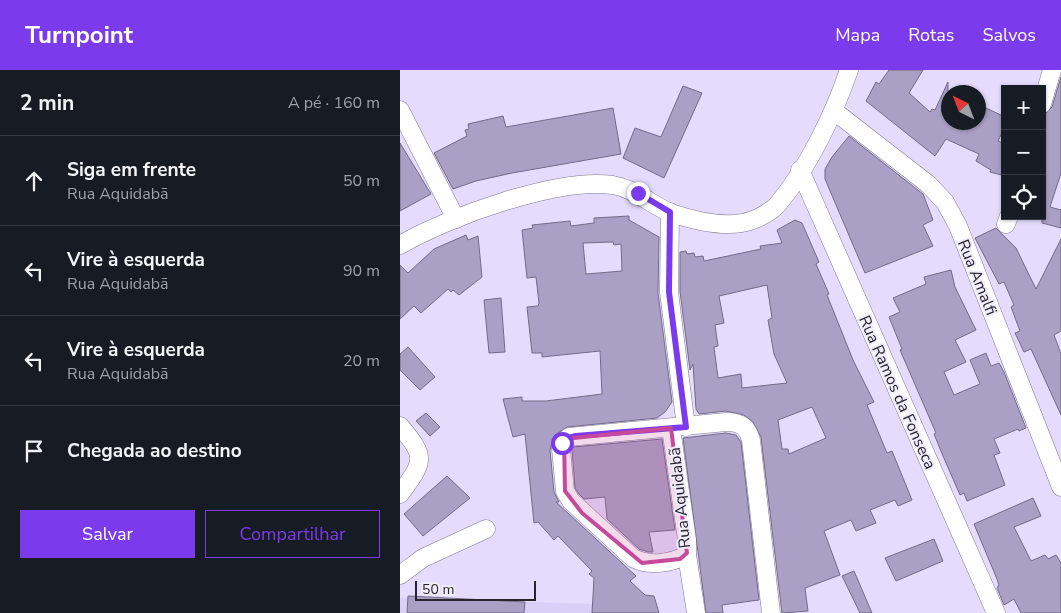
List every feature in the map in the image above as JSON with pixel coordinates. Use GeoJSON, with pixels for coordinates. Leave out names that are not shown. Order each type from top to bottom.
{"type":"FeatureCollection","features":[{"type":"Feature","properties":{"kind":"street"},"geometry":{"type":"LineString","coordinates":[[400,245],[456,219],[537,193],[589,185],[614,185],[638,193],[670,212],[722,225],[743,223],[762,216],[777,204],[800,170],[834,111],[848,70]]}},
{"type":"Feature","properties":{"kind":"street"},"geometry":{"type":"LineString","coordinates":[[1046,90],[1052,70]]}},
{"type":"Feature","properties":{"kind":"street"},"geometry":{"type":"LineString","coordinates":[[400,110],[456,219]]}},
{"type":"Feature","properties":{"kind":"street","name":"Rua Amalfi"},"geometry":{"type":"LineString","coordinates":[[834,111],[928,184],[945,202],[958,226],[1061,487]]}},
{"type":"Feature","properties":{"kind":"street","name":"Rua Ramos da Fonseca"},"geometry":{"type":"LineString","coordinates":[[800,170],[996,613]]}},
{"type":"Feature","properties":{"kind":"street","name":"Rua Aquidabã"},"geometry":{"type":"LineString","coordinates":[[670,212],[669,292],[678,427],[687,540],[687,555],[652,564],[642,563],[633,558],[571,502],[565,491],[562,443],[569,437],[678,427],[735,422],[742,424],[749,433],[771,613]]}},
{"type":"Feature","properties":{"kind":"street"},"geometry":{"type":"LineString","coordinates":[[400,426],[416,444],[420,456],[416,472],[400,494]]}},
{"type":"Feature","properties":{"kind":"street"},"geometry":{"type":"LineString","coordinates":[[400,575],[423,558],[486,529]]}},
{"type":"Feature","properties":{"kind":"street"},"geometry":{"type":"LineString","coordinates":[[687,555],[696,613]]}},
{"type":"Feature","properties":{"kind":"highlighted area"},"geometry":{"type":"Polygon","coordinates":[[[671,428],[687,553],[680,559],[642,563],[582,513],[565,491],[564,439],[671,428]]]}},
{"type":"Feature","properties":{"kind":"shaded area"},"geometry":{"type":"Polygon","coordinates":[[[400,598],[595,604],[594,613],[400,613],[400,598]]]}},
{"type":"Feature","properties":{"kind":"building"},"geometry":{"type":"Polygon","coordinates":[[[889,70],[923,70],[909,93],[930,112],[932,109],[935,110],[941,97],[941,130],[986,130],[986,108],[1001,115],[1001,135],[998,141],[1001,142],[1001,175],[990,172],[991,170],[976,161],[979,154],[946,139],[935,156],[866,101],[876,82],[879,84],[889,70]]]}},
{"type":"Feature","properties":{"kind":"building"},"geometry":{"type":"Polygon","coordinates":[[[1061,77],[1061,173],[1050,207],[1061,210],[1061,228],[1042,223],[1042,220],[1046,220],[1046,113],[1052,107],[1061,77]]]}},
{"type":"Feature","properties":{"kind":"building"},"geometry":{"type":"Polygon","coordinates":[[[683,86],[702,93],[664,178],[623,158],[635,128],[661,137],[683,86]]]}},
{"type":"Feature","properties":{"kind":"building"},"geometry":{"type":"Polygon","coordinates":[[[613,108],[621,154],[512,173],[476,181],[453,189],[434,153],[467,136],[465,130],[469,129],[468,124],[503,116],[506,127],[613,108]]]}},
{"type":"Feature","properties":{"kind":"building"},"geometry":{"type":"Polygon","coordinates":[[[849,136],[923,194],[933,220],[923,225],[933,246],[865,273],[825,179],[825,169],[849,136]]]}},
{"type":"Feature","properties":{"kind":"building"},"geometry":{"type":"Polygon","coordinates":[[[400,143],[431,194],[400,211],[400,143]]]}},
{"type":"Feature","properties":{"kind":"building"},"geometry":{"type":"Polygon","coordinates":[[[629,216],[629,220],[659,237],[658,293],[672,402],[665,412],[657,418],[567,427],[555,435],[550,450],[554,492],[559,502],[556,502],[636,576],[630,581],[645,595],[654,596],[659,613],[592,613],[594,578],[589,574],[592,571],[558,536],[554,540],[538,522],[534,523],[525,434],[513,437],[503,399],[522,397],[522,401],[546,401],[602,394],[600,351],[542,357],[542,353],[532,353],[527,307],[538,306],[539,303],[536,277],[527,278],[522,230],[533,228],[532,225],[570,221],[571,226],[594,223],[594,218],[629,216]],[[613,242],[583,243],[586,274],[622,271],[621,244],[614,245],[613,242]]]}},
{"type":"Feature","properties":{"kind":"building"},"geometry":{"type":"Polygon","coordinates":[[[795,220],[802,223],[819,262],[816,264],[853,360],[874,402],[867,405],[887,453],[892,451],[912,500],[898,506],[895,500],[870,510],[876,523],[856,531],[851,520],[824,531],[840,575],[805,588],[808,611],[782,613],[761,437],[753,422],[744,415],[726,411],[699,414],[696,409],[693,364],[690,370],[680,291],[680,252],[694,253],[695,257],[703,256],[704,261],[761,249],[760,246],[782,243],[777,230],[795,220]],[[767,285],[719,296],[724,323],[715,325],[718,346],[714,347],[718,378],[741,374],[742,388],[787,383],[774,354],[768,320],[772,318],[767,285]],[[812,407],[778,420],[782,449],[788,449],[789,454],[826,438],[812,407]]]}},
{"type":"Feature","properties":{"kind":"building"},"geometry":{"type":"Polygon","coordinates":[[[996,228],[1016,248],[1036,289],[1061,239],[1061,331],[1054,335],[1061,354],[1061,415],[1031,349],[1024,352],[1015,333],[1020,331],[1011,307],[1014,305],[1004,282],[999,284],[975,238],[996,228]]]}},
{"type":"Feature","properties":{"kind":"building"},"geometry":{"type":"Polygon","coordinates":[[[466,235],[468,240],[478,236],[482,277],[459,295],[453,290],[451,292],[448,289],[421,313],[414,306],[400,319],[400,265],[408,273],[434,249],[466,235]]]}},
{"type":"Feature","properties":{"kind":"building"},"geometry":{"type":"Polygon","coordinates":[[[951,270],[955,287],[976,330],[955,340],[966,362],[944,372],[954,395],[980,384],[970,360],[986,353],[991,366],[999,363],[1004,372],[1026,428],[1019,431],[1018,429],[994,439],[1000,453],[994,455],[1005,485],[967,501],[964,493],[960,495],[943,456],[934,434],[936,433],[900,350],[902,349],[889,317],[900,312],[893,298],[926,284],[924,277],[951,270]]]}},
{"type":"Feature","properties":{"kind":"building"},"geometry":{"type":"Polygon","coordinates":[[[501,298],[505,352],[489,353],[484,300],[501,298]]]}},
{"type":"Feature","properties":{"kind":"building"},"geometry":{"type":"Polygon","coordinates":[[[408,347],[435,377],[420,390],[400,370],[400,354],[408,347]]]}},
{"type":"Feature","properties":{"kind":"building"},"geometry":{"type":"Polygon","coordinates":[[[426,413],[440,427],[430,436],[416,421],[426,413]]]}},
{"type":"Feature","properties":{"kind":"building"},"geometry":{"type":"Polygon","coordinates":[[[726,433],[736,435],[741,442],[759,600],[722,605],[723,613],[706,613],[683,438],[726,433]]]}},
{"type":"Feature","properties":{"kind":"building"},"geometry":{"type":"Polygon","coordinates":[[[662,439],[675,530],[649,532],[653,552],[648,552],[639,549],[607,519],[605,497],[584,499],[579,494],[575,488],[572,449],[573,447],[662,439]]]}},
{"type":"Feature","properties":{"kind":"building"},"geometry":{"type":"Polygon","coordinates":[[[447,476],[470,498],[423,536],[404,514],[447,476]]]}},
{"type":"Feature","properties":{"kind":"building"},"geometry":{"type":"Polygon","coordinates":[[[1033,498],[1041,516],[1014,527],[1031,561],[1045,555],[1048,559],[1056,555],[1061,563],[1061,613],[1021,613],[1014,599],[1004,605],[997,588],[999,585],[997,579],[974,524],[1033,498]]]}},
{"type":"Feature","properties":{"kind":"building"},"geometry":{"type":"Polygon","coordinates":[[[934,539],[943,561],[896,581],[885,558],[934,539]]]}},
{"type":"Feature","properties":{"kind":"building"},"geometry":{"type":"Polygon","coordinates":[[[854,571],[872,613],[860,613],[842,576],[854,571]]]}},
{"type":"Feature","properties":{"kind":"building"},"geometry":{"type":"Polygon","coordinates":[[[408,596],[525,602],[524,613],[407,613],[408,596]]]}},
{"type":"Feature","properties":{"kind":"route"},"geometry":{"type":"LineString","coordinates":[[562,443],[564,439],[576,436],[686,427],[669,292],[670,212],[638,193]]}}]}
